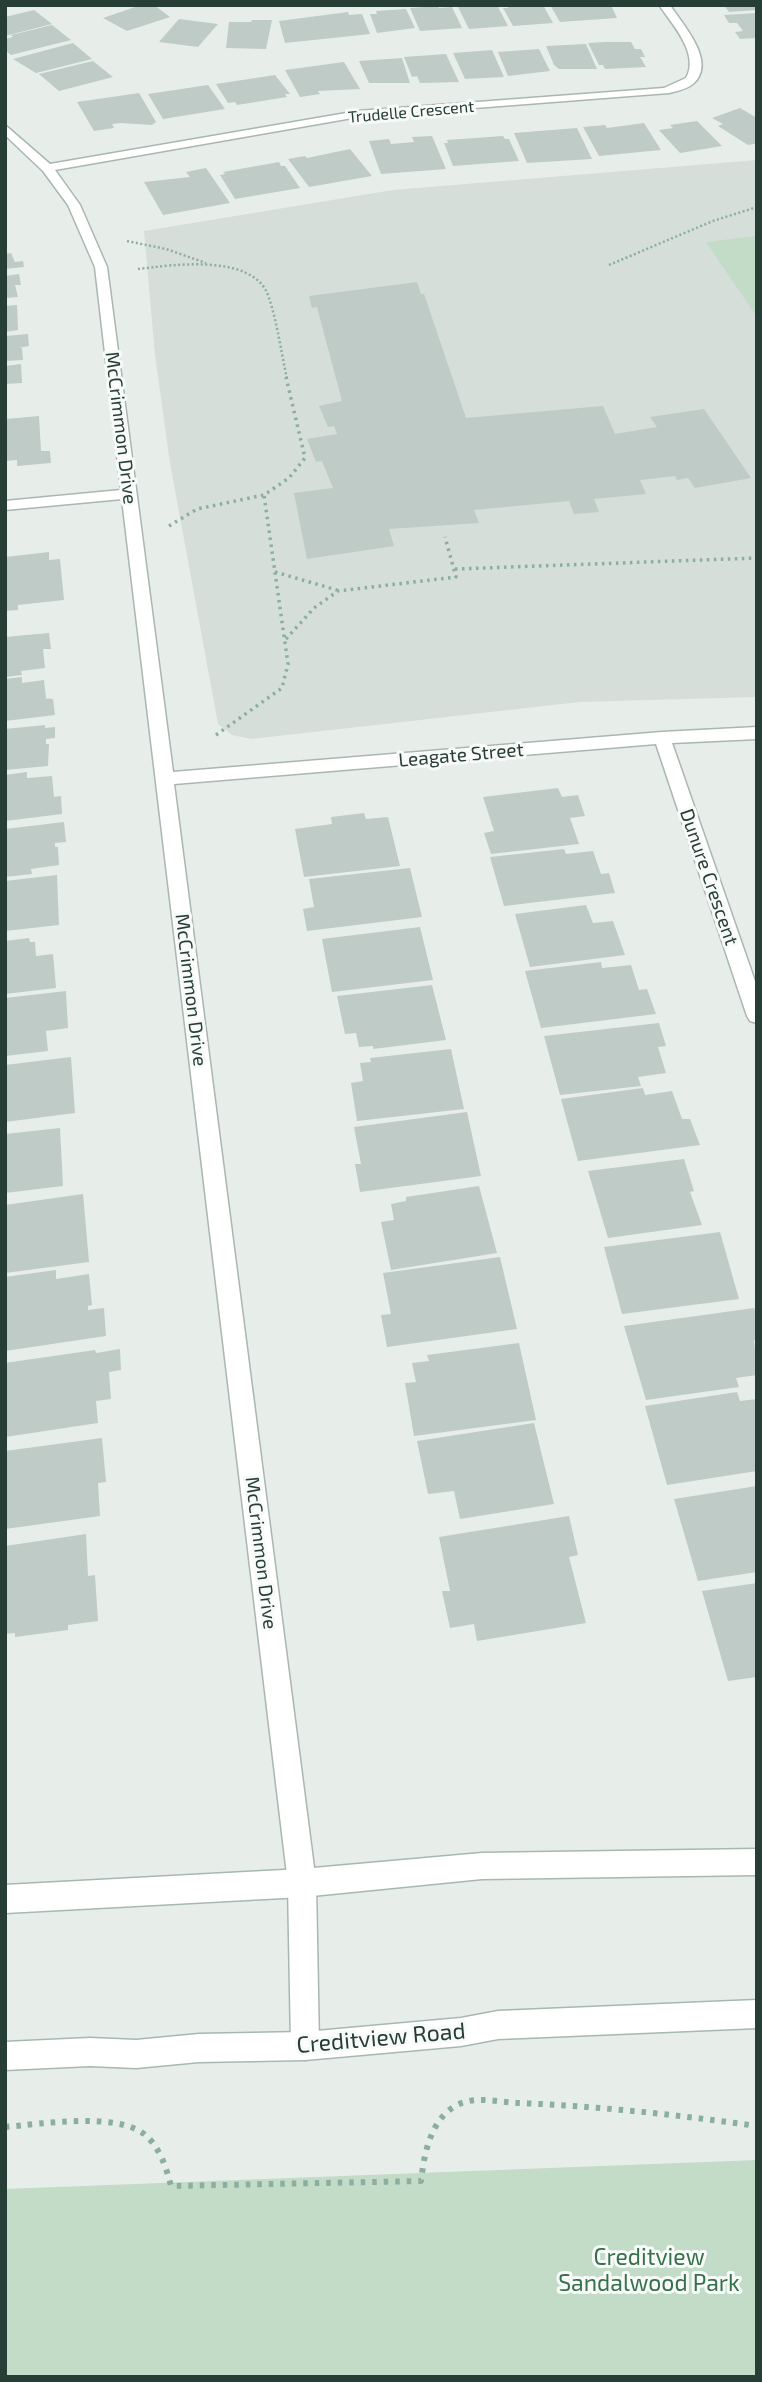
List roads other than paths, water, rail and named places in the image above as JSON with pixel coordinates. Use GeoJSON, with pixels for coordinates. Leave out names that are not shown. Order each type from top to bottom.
{"type":"FeatureCollection","features":[{"type":"Feature","properties":{"kind":"street","name":"Trudelle Crescent"},"geometry":{"type":"LineString","coordinates":[[47,168],[358,114],[665,91],[689,82],[696,72],[696,54],[664,5]]}},
{"type":"Feature","properties":{"kind":"street","name":"McCrimmon Drive"},"geometry":{"type":"LineString","coordinates":[[5,128],[47,168],[74,205],[102,273],[302,1883],[305,2046]]}},
{"type":"Feature","properties":{"kind":"street"},"geometry":{"type":"LineString","coordinates":[[5,506],[130,494]]}},
{"type":"Feature","properties":{"kind":"street","name":"Leagate Street"},"geometry":{"type":"LineString","coordinates":[[165,779],[662,738],[757,733]]}},
{"type":"Feature","properties":{"kind":"street","name":"Dunure Crescent"},"geometry":{"type":"LineString","coordinates":[[662,738],[757,1016]]}},
{"type":"Feature","properties":{"kind":"street"},"geometry":{"type":"LineString","coordinates":[[5,1899],[302,1883],[482,1866],[757,1862]]}},
{"type":"Feature","properties":{"kind":"street","name":"Creditview Road"},"geometry":{"type":"LineString","coordinates":[[5,2056],[90,2052],[136,2054],[199,2048],[305,2046],[461,2032],[498,2025],[757,2014]]}},
{"type":"Feature","properties":{"kind":"park label","name":"Creditview Sandalwood Park"},"geometry":{"type":"Point","coordinates":[649,2270]}}]}
